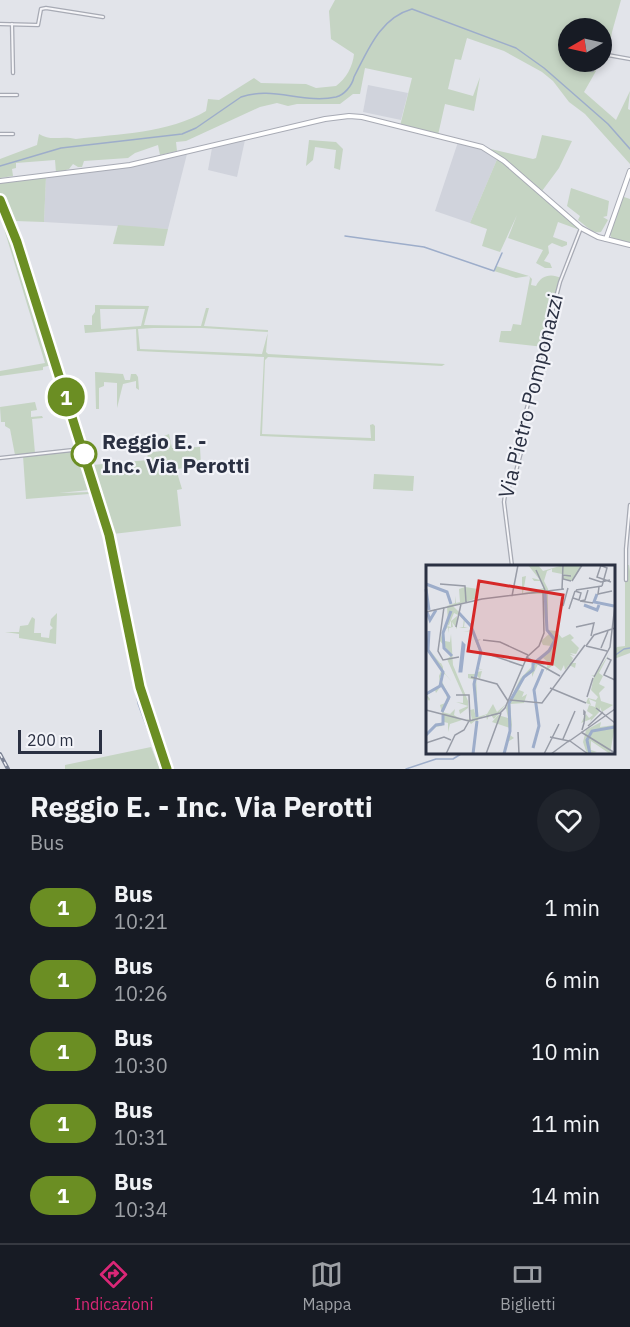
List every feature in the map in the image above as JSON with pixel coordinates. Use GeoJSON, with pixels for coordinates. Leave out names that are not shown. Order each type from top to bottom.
{"type":"FeatureCollection","features":[{"type":"Feature","properties":{"kind":"main road"},"geometry":{"type":"LineString","coordinates":[[0,200],[15,235],[79,450],[109,535],[144,703],[167,769]]}},
{"type":"Feature","properties":{"kind":"street"},"geometry":{"type":"LineString","coordinates":[[0,24],[38,26],[41,9],[46,8],[103,17]]}},
{"type":"Feature","properties":{"kind":"street"},"geometry":{"type":"LineString","coordinates":[[12,24],[13,73]]}},
{"type":"Feature","properties":{"kind":"street"},"geometry":{"type":"LineString","coordinates":[[612,56],[630,59]]}},
{"type":"Feature","properties":{"kind":"street"},"geometry":{"type":"LineString","coordinates":[[0,95],[18,95]]}},
{"type":"Feature","properties":{"kind":"street"},"geometry":{"type":"LineString","coordinates":[[0,181],[122,167],[204,148],[220,142],[230,142],[325,119],[349,116],[467,142],[490,152],[590,234],[630,245]]}},
{"type":"Feature","properties":{"kind":"street"},"geometry":{"type":"LineString","coordinates":[[0,134],[14,134]]}},
{"type":"Feature","properties":{"kind":"street"},"geometry":{"type":"LineString","coordinates":[[606,239],[630,171]]}},
{"type":"Feature","properties":{"kind":"street","name":"Via Pietro Pomponazzi"},"geometry":{"type":"LineString","coordinates":[[512,565],[505,519],[505,495],[515,475],[523,445],[524,423],[560,282],[581,228]]}},
{"type":"Feature","properties":{"kind":"street"},"geometry":{"type":"LineString","coordinates":[[0,458],[79,450]]}},
{"type":"Feature","properties":{"kind":"street"},"geometry":{"type":"LineString","coordinates":[[626,580],[630,506]]}},
{"type":"Feature","properties":{"kind":"shaded area"},"geometry":{"type":"Polygon","coordinates":[[[368,85],[408,93],[401,120],[363,112],[368,85]]]}},
{"type":"Feature","properties":{"kind":"shaded area"},"geometry":{"type":"Polygon","coordinates":[[[245,140],[237,177],[208,170],[212,148],[245,140]]]}},
{"type":"Feature","properties":{"kind":"shaded area"},"geometry":{"type":"Polygon","coordinates":[[[458,142],[480,148],[498,157],[470,223],[435,211],[458,142]]]}},
{"type":"Feature","properties":{"kind":"shaded area"},"geometry":{"type":"Polygon","coordinates":[[[187,154],[168,229],[44,222],[46,176],[130,165],[187,154]]]}},
{"type":"Feature","properties":{"kind":"green space"},"geometry":{"type":"Polygon","coordinates":[[[335,0],[621,0],[612,32],[612,18],[558,18],[558,72],[595,72],[584,92],[616,120],[630,91],[628,109],[630,110],[630,164],[585,114],[569,102],[553,81],[542,72],[504,51],[467,38],[461,60],[455,59],[448,89],[473,96],[480,77],[474,111],[445,104],[438,135],[400,126],[412,78],[365,68],[360,94],[353,94],[340,104],[288,106],[277,103],[260,107],[186,141],[176,142],[177,151],[160,155],[158,145],[135,153],[128,158],[84,161],[82,167],[73,164],[69,169],[56,173],[55,160],[16,163],[16,168],[12,169],[13,176],[0,178],[0,159],[37,145],[39,134],[48,138],[76,139],[126,134],[176,124],[206,111],[208,99],[219,100],[254,78],[261,83],[306,84],[316,88],[336,86],[348,72],[354,54],[331,39],[329,11],[335,0]]]}},
{"type":"Feature","properties":{"kind":"green space"},"geometry":{"type":"Polygon","coordinates":[[[542,135],[572,141],[559,168],[542,191],[523,174],[520,175],[530,184],[529,186],[581,228],[580,230],[558,222],[553,237],[567,242],[567,245],[562,247],[552,243],[548,246],[549,253],[544,261],[550,263],[552,268],[545,268],[536,263],[543,250],[508,238],[517,215],[500,252],[482,246],[487,229],[470,223],[498,157],[482,147],[533,159],[536,158],[542,135]]]}},
{"type":"Feature","properties":{"kind":"green space"},"geometry":{"type":"Polygon","coordinates":[[[309,140],[336,142],[343,149],[340,170],[334,168],[336,150],[315,147],[313,160],[306,166],[309,140]]]}},
{"type":"Feature","properties":{"kind":"green space"},"geometry":{"type":"Polygon","coordinates":[[[46,177],[44,222],[15,221],[0,193],[0,183],[46,177]]]}},
{"type":"Feature","properties":{"kind":"green space"},"geometry":{"type":"Polygon","coordinates":[[[571,188],[609,201],[607,216],[603,217],[608,220],[601,232],[595,232],[586,227],[578,220],[580,216],[567,206],[571,188]]]}},
{"type":"Feature","properties":{"kind":"green space"},"geometry":{"type":"Polygon","coordinates":[[[621,196],[630,199],[630,245],[610,235],[611,224],[621,196]]]}},
{"type":"Feature","properties":{"kind":"green space"},"geometry":{"type":"Polygon","coordinates":[[[0,208],[11,230],[53,365],[43,367],[43,370],[0,376],[0,371],[45,363],[5,232],[0,208]]]}},
{"type":"Feature","properties":{"kind":"green space"},"geometry":{"type":"Polygon","coordinates":[[[118,225],[168,229],[164,246],[113,244],[118,225]]]}},
{"type":"Feature","properties":{"kind":"green space"},"geometry":{"type":"Polygon","coordinates":[[[496,266],[529,276],[516,278],[494,271],[496,266]]]}},
{"type":"Feature","properties":{"kind":"green space"},"geometry":{"type":"Polygon","coordinates":[[[529,276],[532,279],[531,285],[536,286],[541,279],[547,276],[561,278],[544,347],[499,342],[501,331],[511,331],[513,324],[521,325],[529,276]]]}},
{"type":"Feature","properties":{"kind":"green space"},"geometry":{"type":"Polygon","coordinates":[[[95,305],[149,306],[144,325],[201,326],[206,308],[209,308],[204,326],[268,330],[268,332],[202,328],[138,329],[140,349],[262,354],[268,333],[266,352],[268,354],[445,364],[442,366],[268,357],[265,360],[262,434],[371,438],[370,425],[373,424],[375,441],[260,436],[264,357],[137,351],[136,329],[85,333],[84,325],[92,325],[92,316],[95,312],[95,305]],[[100,309],[101,329],[141,326],[145,309],[100,309]]]}},
{"type":"Feature","properties":{"kind":"green space"},"geometry":{"type":"Polygon","coordinates":[[[95,372],[123,374],[125,380],[130,380],[131,374],[136,374],[139,390],[136,388],[136,381],[123,384],[117,408],[117,383],[104,382],[104,386],[99,388],[99,409],[96,409],[95,372]]]}},
{"type":"Feature","properties":{"kind":"green space"},"geometry":{"type":"Polygon","coordinates":[[[35,402],[37,410],[31,411],[31,417],[42,416],[43,418],[32,419],[35,453],[15,455],[10,429],[5,426],[5,422],[1,422],[0,407],[35,402]]]}},
{"type":"Feature","properties":{"kind":"green space"},"geometry":{"type":"Polygon","coordinates":[[[169,434],[172,448],[200,447],[201,466],[176,469],[182,489],[177,490],[181,526],[113,534],[92,465],[148,460],[147,453],[161,451],[166,447],[164,436],[169,434]]]}},
{"type":"Feature","properties":{"kind":"green space"},"geometry":{"type":"Polygon","coordinates":[[[75,450],[89,490],[59,493],[90,492],[89,494],[26,499],[23,456],[75,450]]]}},
{"type":"Feature","properties":{"kind":"green space"},"geometry":{"type":"Polygon","coordinates":[[[374,474],[414,476],[413,491],[373,489],[374,474]]]}},
{"type":"Feature","properties":{"kind":"green space"},"geometry":{"type":"Polygon","coordinates":[[[625,565],[629,565],[630,653],[615,659],[615,649],[625,646],[625,565]]]}},
{"type":"Feature","properties":{"kind":"green space"},"geometry":{"type":"Polygon","coordinates":[[[57,613],[56,644],[19,638],[19,634],[5,632],[19,632],[20,626],[28,625],[32,617],[35,619],[34,633],[41,633],[41,637],[49,638],[50,630],[53,628],[50,625],[51,619],[57,613]]]}},
{"type":"Feature","properties":{"kind":"green space"},"geometry":{"type":"Polygon","coordinates":[[[151,747],[160,769],[65,769],[65,765],[151,747]]]}},
{"type":"Feature","properties":{"kind":"waterway"},"geometry":{"type":"LineString","coordinates":[[0,166],[61,148],[182,134],[196,128],[241,97],[253,94],[324,99],[339,96],[350,87],[370,46],[383,27],[401,13],[412,9],[516,48],[544,68],[608,124],[630,149]]}},
{"type":"Feature","properties":{"kind":"waterway"},"geometry":{"type":"LineString","coordinates":[[0,208],[6,220]]}},
{"type":"Feature","properties":{"kind":"waterway"},"geometry":{"type":"LineString","coordinates":[[9,227],[107,544]]}},
{"type":"Feature","properties":{"kind":"waterway"},"geometry":{"type":"LineString","coordinates":[[345,236],[424,247],[494,271],[502,253]]}},
{"type":"Feature","properties":{"kind":"waterway"},"geometry":{"type":"LineString","coordinates":[[111,562],[139,704],[163,769]]}},
{"type":"Feature","properties":{"kind":"waterway"},"geometry":{"type":"LineString","coordinates":[[615,655],[630,648]]}},
{"type":"Feature","properties":{"kind":"waterway"},"geometry":{"type":"LineString","coordinates":[[406,769],[436,759],[453,759],[461,754]]}},
{"type":"Feature","properties":{"kind":"railway"},"geometry":{"type":"LineString","coordinates":[[0,754],[8,769]]}},
{"type":"Feature","properties":{"kind":"bus line","name":"1"},"geometry":{"type":"LineString","coordinates":[[0,200],[17,242],[109,535],[140,687],[167,769]]}},
{"type":"Feature","properties":{"kind":"place","name":"Reggio E. - Inc. Via Perotti"},"geometry":{"type":"Point","coordinates":[84,454]}}]}
